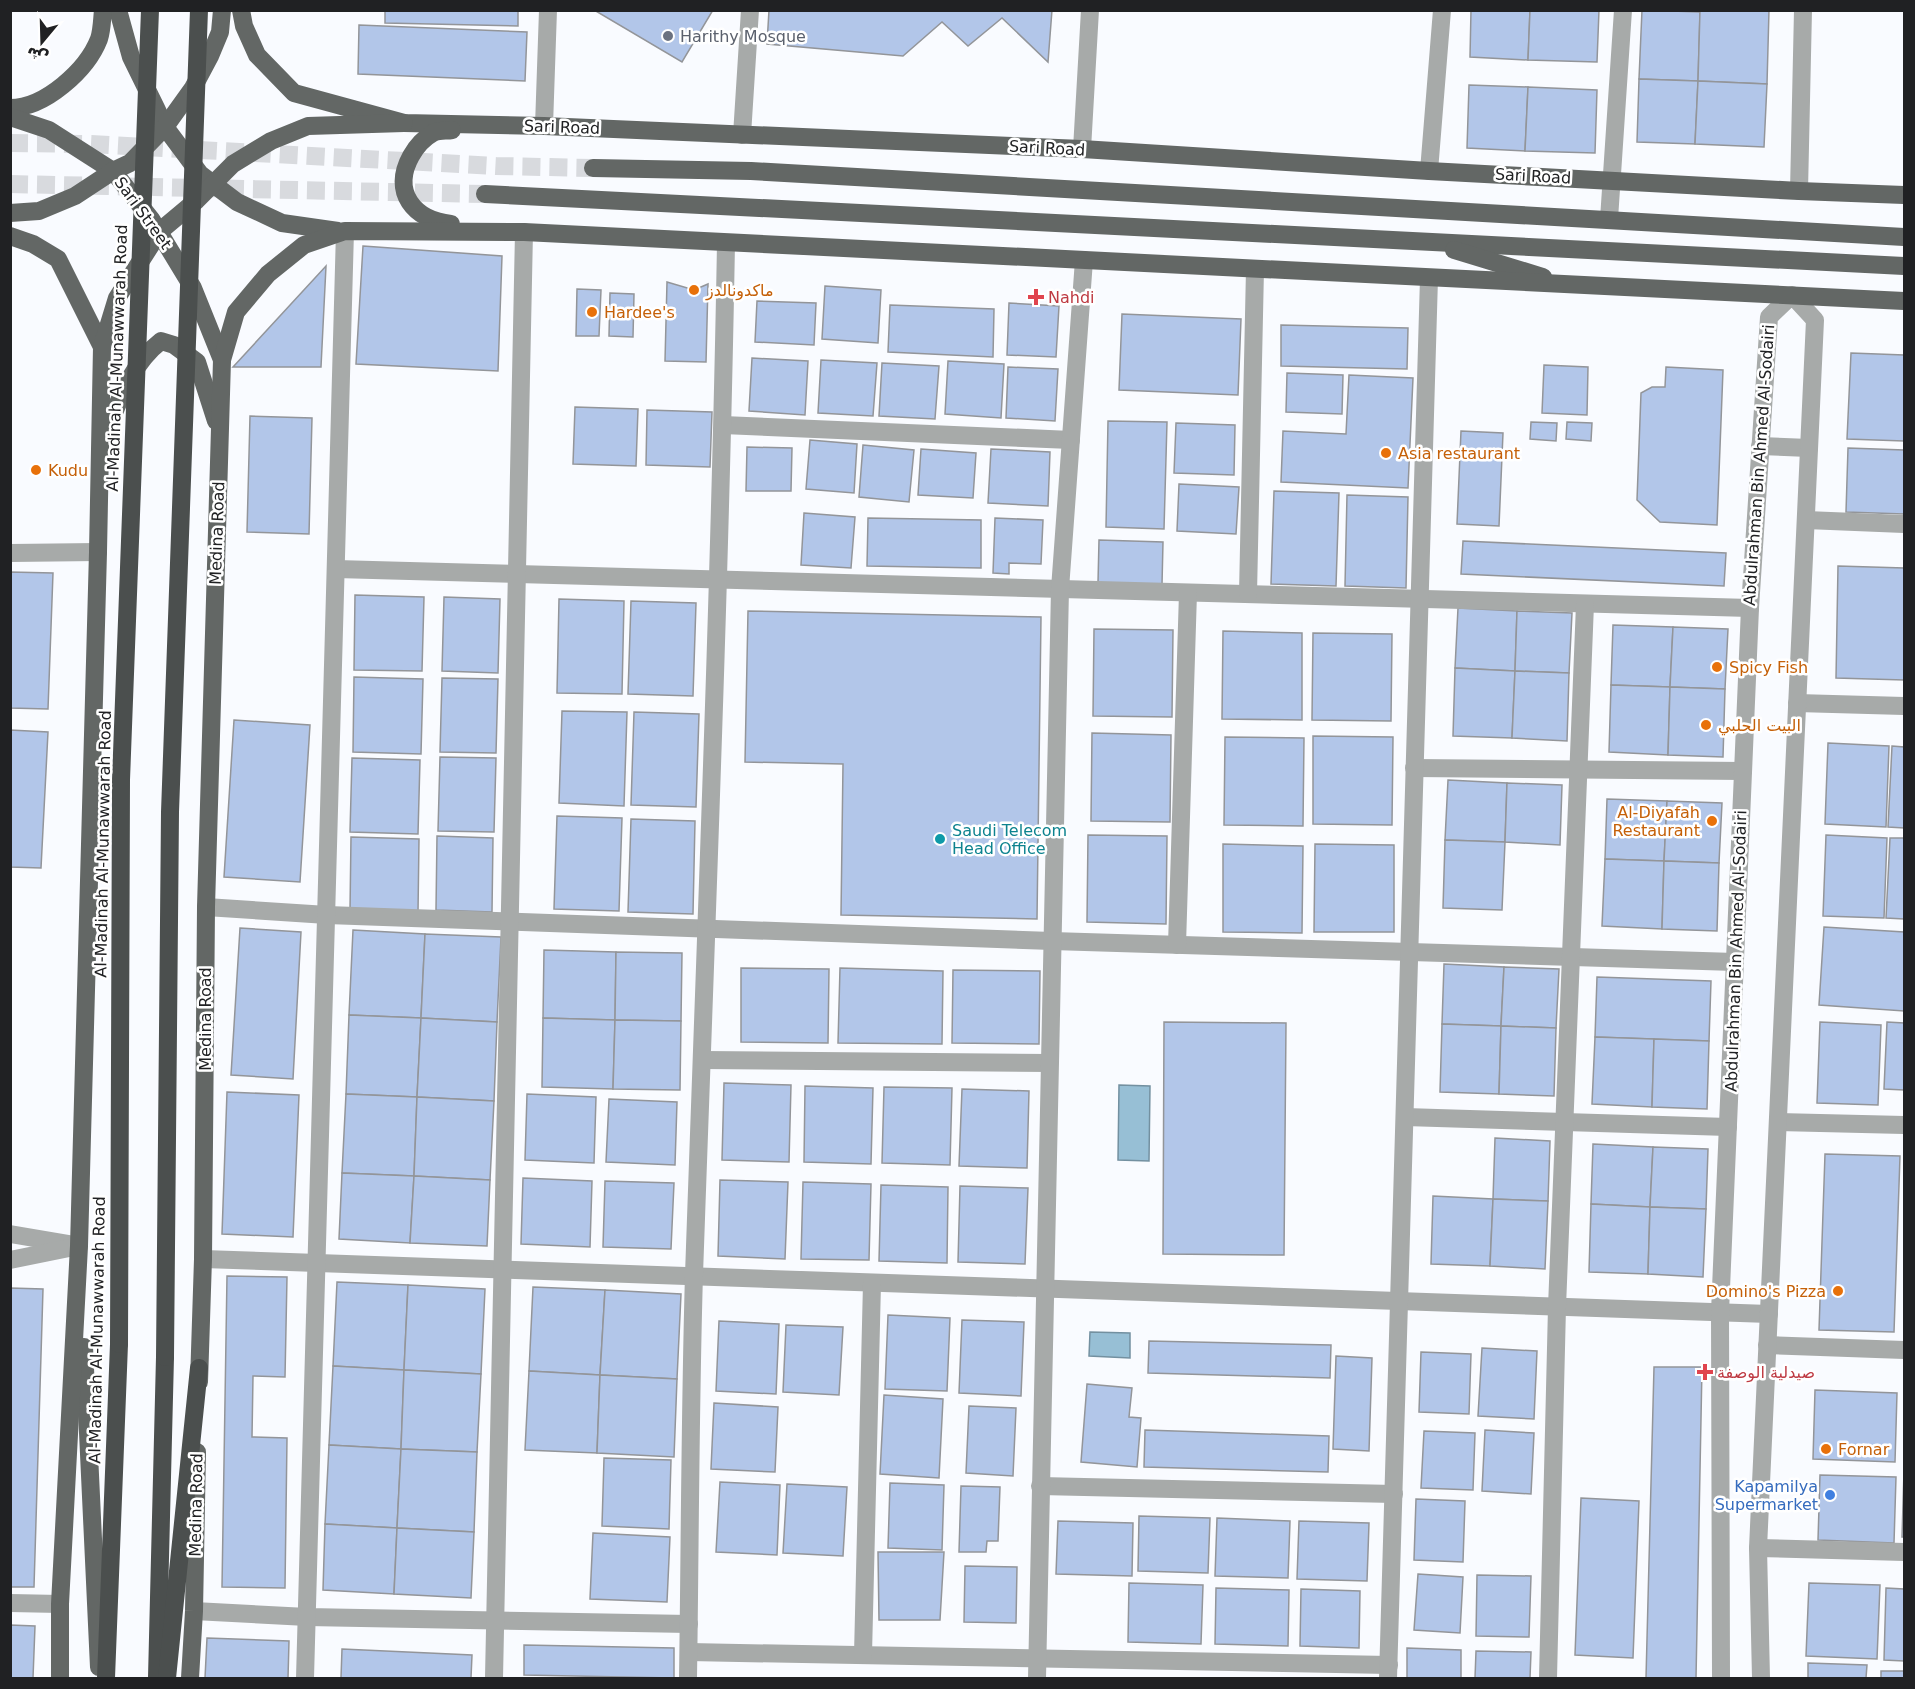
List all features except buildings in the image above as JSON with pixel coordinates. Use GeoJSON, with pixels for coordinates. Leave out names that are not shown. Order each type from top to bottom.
{"type":"FeatureCollection","features":[{"type":"Feature","properties":{"kind":"highway","name":"Al-Madinah Al-Munawwarah Road"},"geometry":{"type":"LineString","coordinates":[[106,1678],[118,1344],[121,780],[150,10]]}},
{"type":"Feature","properties":{"kind":"highway"},"geometry":{"type":"LineString","coordinates":[[157,1678],[165,1357],[170,812],[199,10]]}},
{"type":"Feature","properties":{"kind":"highway"},"geometry":{"type":"LineString","coordinates":[[167,1678],[199,1368]]}},
{"type":"Feature","properties":{"kind":"main road"},"geometry":{"type":"LineString","coordinates":[[10,108],[22,108],[51,95],[82,68],[99,38],[103,10]]}},
{"type":"Feature","properties":{"kind":"main road"},"geometry":{"type":"LineString","coordinates":[[118,10],[131,57],[165,127],[200,174],[237,202],[282,223],[345,231],[524,232],[1905,301]]}},
{"type":"Feature","properties":{"kind":"main road"},"geometry":{"type":"LineString","coordinates":[[10,213],[39,211],[75,196],[113,171],[130,163],[165,127],[193,88],[220,32],[222,10]]}},
{"type":"Feature","properties":{"kind":"main road","name":"Sari Road"},"geometry":{"type":"LineString","coordinates":[[242,10],[244,26],[257,55],[294,93],[404,123],[544,126],[1082,149],[1429,171],[1905,195]]}},
{"type":"Feature","properties":{"kind":"main road","name":"Sari Street"},"geometry":{"type":"LineString","coordinates":[[10,117],[48,130],[113,171],[160,231],[193,288],[222,360]]}},
{"type":"Feature","properties":{"kind":"main road"},"geometry":{"type":"LineString","coordinates":[[60,1678],[60,1604],[79,1246],[99,552],[102,347],[117,298],[160,231],[233,164],[271,141],[308,126],[404,123]]}},
{"type":"Feature","properties":{"kind":"main road"},"geometry":{"type":"LineString","coordinates":[[513,126],[435,132],[416,147],[403,171],[404,187],[410,205],[422,216],[436,222],[524,232]]}},
{"type":"Feature","properties":{"kind":"main road"},"geometry":{"type":"LineString","coordinates":[[593,168],[763,172],[1905,237]]}},
{"type":"Feature","properties":{"kind":"main road"},"geometry":{"type":"LineString","coordinates":[[485,194],[1905,266]]}},
{"type":"Feature","properties":{"kind":"main road"},"geometry":{"type":"LineString","coordinates":[[222,360],[236,312],[268,274],[304,245],[345,231]]}},
{"type":"Feature","properties":{"kind":"main road"},"geometry":{"type":"LineString","coordinates":[[10,237],[33,244],[58,259],[102,347]]}},
{"type":"Feature","properties":{"kind":"main road"},"geometry":{"type":"LineString","coordinates":[[1426,242],[1569,285]]}},
{"type":"Feature","properties":{"kind":"main road"},"geometry":{"type":"LineString","coordinates":[[100,446],[126,385],[146,352],[160,341],[174,345],[197,362],[220,434]]}},
{"type":"Feature","properties":{"kind":"main road","name":"Medina Road"},"geometry":{"type":"LineString","coordinates":[[190,1678],[194,1611],[203,1259],[206,907],[222,360]]}},
{"type":"Feature","properties":{"kind":"main road"},"geometry":{"type":"LineString","coordinates":[[79,1246],[100,1678]]}},
{"type":"Feature","properties":{"kind":"street"},"geometry":{"type":"LineString","coordinates":[[544,126],[548,10]]}},
{"type":"Feature","properties":{"kind":"street"},"geometry":{"type":"LineString","coordinates":[[742,135],[750,10]]}},
{"type":"Feature","properties":{"kind":"street"},"geometry":{"type":"LineString","coordinates":[[1082,149],[1090,10]]}},
{"type":"Feature","properties":{"kind":"street"},"geometry":{"type":"LineString","coordinates":[[1429,171],[1442,10]]}},
{"type":"Feature","properties":{"kind":"street"},"geometry":{"type":"LineString","coordinates":[[1609,219],[1623,10]]}},
{"type":"Feature","properties":{"kind":"street"},"geometry":{"type":"LineString","coordinates":[[1798,191],[1803,10]]}},
{"type":"Feature","properties":{"kind":"street"},"geometry":{"type":"LineString","coordinates":[[305,1678],[345,231]]}},
{"type":"Feature","properties":{"kind":"street"},"geometry":{"type":"LineString","coordinates":[[494,1678],[524,232]]}},
{"type":"Feature","properties":{"kind":"street"},"geometry":{"type":"LineString","coordinates":[[688,1678],[694,1277],[723,425],[726,243]]}},
{"type":"Feature","properties":{"kind":"street"},"geometry":{"type":"LineString","coordinates":[[1037,1678],[1060,589],[1084,260]]}},
{"type":"Feature","properties":{"kind":"street"},"geometry":{"type":"LineString","coordinates":[[1248,594],[1255,269]]}},
{"type":"Feature","properties":{"kind":"street"},"geometry":{"type":"LineString","coordinates":[[689,1652],[1037,1659],[1212,1670],[1388,1672],[1401,1301],[1418,599],[1429,278]]}},
{"type":"Feature","properties":{"kind":"street"},"geometry":{"type":"LineString","coordinates":[[1761,1678],[1758,1548],[1815,320],[1792,295]]}},
{"type":"Feature","properties":{"kind":"street","name":"Abdulrahman Bin Ahmed Al-Sodairi"},"geometry":{"type":"LineString","coordinates":[[1721,1678],[1720,1312],[1750,608],[1769,317],[1792,295]]}},
{"type":"Feature","properties":{"kind":"street"},"geometry":{"type":"LineString","coordinates":[[723,425],[1071,440]]}},
{"type":"Feature","properties":{"kind":"street"},"geometry":{"type":"LineString","coordinates":[[1760,446],[1809,448]]}},
{"type":"Feature","properties":{"kind":"street"},"geometry":{"type":"LineString","coordinates":[[1806,520],[1905,524]]}},
{"type":"Feature","properties":{"kind":"street"},"geometry":{"type":"LineString","coordinates":[[10,553],[99,552]]}},
{"type":"Feature","properties":{"kind":"street"},"geometry":{"type":"LineString","coordinates":[[336,569],[1750,608]]}},
{"type":"Feature","properties":{"kind":"street"},"geometry":{"type":"LineString","coordinates":[[1177,945],[1188,593]]}},
{"type":"Feature","properties":{"kind":"street"},"geometry":{"type":"LineString","coordinates":[[1548,1678],[1557,1307],[1585,604]]}},
{"type":"Feature","properties":{"kind":"street"},"geometry":{"type":"LineString","coordinates":[[1797,703],[1905,706]]}},
{"type":"Feature","properties":{"kind":"street"},"geometry":{"type":"LineString","coordinates":[[1414,768],[1743,771]]}},
{"type":"Feature","properties":{"kind":"street"},"geometry":{"type":"LineString","coordinates":[[206,907],[327,915],[1735,962]]}},
{"type":"Feature","properties":{"kind":"street"},"geometry":{"type":"LineString","coordinates":[[703,1060],[1049,1062]]}},
{"type":"Feature","properties":{"kind":"street"},"geometry":{"type":"LineString","coordinates":[[1405,1117],[1728,1127]]}},
{"type":"Feature","properties":{"kind":"street"},"geometry":{"type":"LineString","coordinates":[[1778,1122],[1905,1125]]}},
{"type":"Feature","properties":{"kind":"street"},"geometry":{"type":"LineString","coordinates":[[10,1234],[79,1246]]}},
{"type":"Feature","properties":{"kind":"street"},"geometry":{"type":"LineString","coordinates":[[10,1260],[79,1246]]}},
{"type":"Feature","properties":{"kind":"street"},"geometry":{"type":"LineString","coordinates":[[203,1259],[1769,1314]]}},
{"type":"Feature","properties":{"kind":"street"},"geometry":{"type":"LineString","coordinates":[[863,1655],[872,1283]]}},
{"type":"Feature","properties":{"kind":"street"},"geometry":{"type":"LineString","coordinates":[[1767,1345],[1905,1350]]}},
{"type":"Feature","properties":{"kind":"street"},"geometry":{"type":"LineString","coordinates":[[1040,1486],[1394,1494]]}},
{"type":"Feature","properties":{"kind":"street"},"geometry":{"type":"LineString","coordinates":[[1758,1548],[1905,1552]]}},
{"type":"Feature","properties":{"kind":"street"},"geometry":{"type":"LineString","coordinates":[[10,1603],[60,1604]]}},
{"type":"Feature","properties":{"kind":"street"},"geometry":{"type":"LineString","coordinates":[[194,1611],[307,1617],[689,1624]]}},
{"type":"Feature","properties":{"kind":"water"},"geometry":{"type":"Polygon","coordinates":[[[1119,1085],[1150,1086],[1149,1161],[1118,1160],[1119,1085]]]}},
{"type":"Feature","properties":{"kind":"water"},"geometry":{"type":"Polygon","coordinates":[[[1090,1332],[1130,1333],[1130,1358],[1089,1356],[1090,1332]]]}},
{"type":"Feature","properties":{"kind":"tunnel"},"geometry":{"type":"LineString","coordinates":[[10,143],[90,144],[496,166],[593,168]]}},
{"type":"Feature","properties":{"kind":"tunnel"},"geometry":{"type":"LineString","coordinates":[[10,184],[485,194]]}},
{"type":"Feature","properties":{"kind":"place","name":"Harithy Mosque"},"geometry":{"type":"Point","coordinates":[668,36]}},
{"type":"Feature","properties":{"kind":"place","name":"ماكدونالدز"},"geometry":{"type":"Point","coordinates":[694,290]}},
{"type":"Feature","properties":{"kind":"place","name":"Nahdi"},"geometry":{"type":"Point","coordinates":[1036,297]}},
{"type":"Feature","properties":{"kind":"place","name":"Hardee's"},"geometry":{"type":"Point","coordinates":[592,312]}},
{"type":"Feature","properties":{"kind":"place","name":"Asia restaurant"},"geometry":{"type":"Point","coordinates":[1386,453]}},
{"type":"Feature","properties":{"kind":"place","name":"Kudu"},"geometry":{"type":"Point","coordinates":[36,470]}},
{"type":"Feature","properties":{"kind":"place","name":"Spicy Fish"},"geometry":{"type":"Point","coordinates":[1717,667]}},
{"type":"Feature","properties":{"kind":"place","name":"البيت الحلبي"},"geometry":{"type":"Point","coordinates":[1706,725]}},
{"type":"Feature","properties":{"kind":"place","name":"Al-Diyafah Restaurant"},"geometry":{"type":"Point","coordinates":[1712,821]}},
{"type":"Feature","properties":{"kind":"place","name":"Saudi Telecom Head Office"},"geometry":{"type":"Point","coordinates":[940,839]}},
{"type":"Feature","properties":{"kind":"place","name":"Domino's Pizza"},"geometry":{"type":"Point","coordinates":[1838,1291]}},
{"type":"Feature","properties":{"kind":"place","name":"صيدلية الوصفة"},"geometry":{"type":"Point","coordinates":[1705,1372]}},
{"type":"Feature","properties":{"kind":"place","name":"Fornar"},"geometry":{"type":"Point","coordinates":[1826,1449]}},
{"type":"Feature","properties":{"kind":"place","name":"Kapamilya Supermarket"},"geometry":{"type":"Point","coordinates":[1830,1495]}}]}
